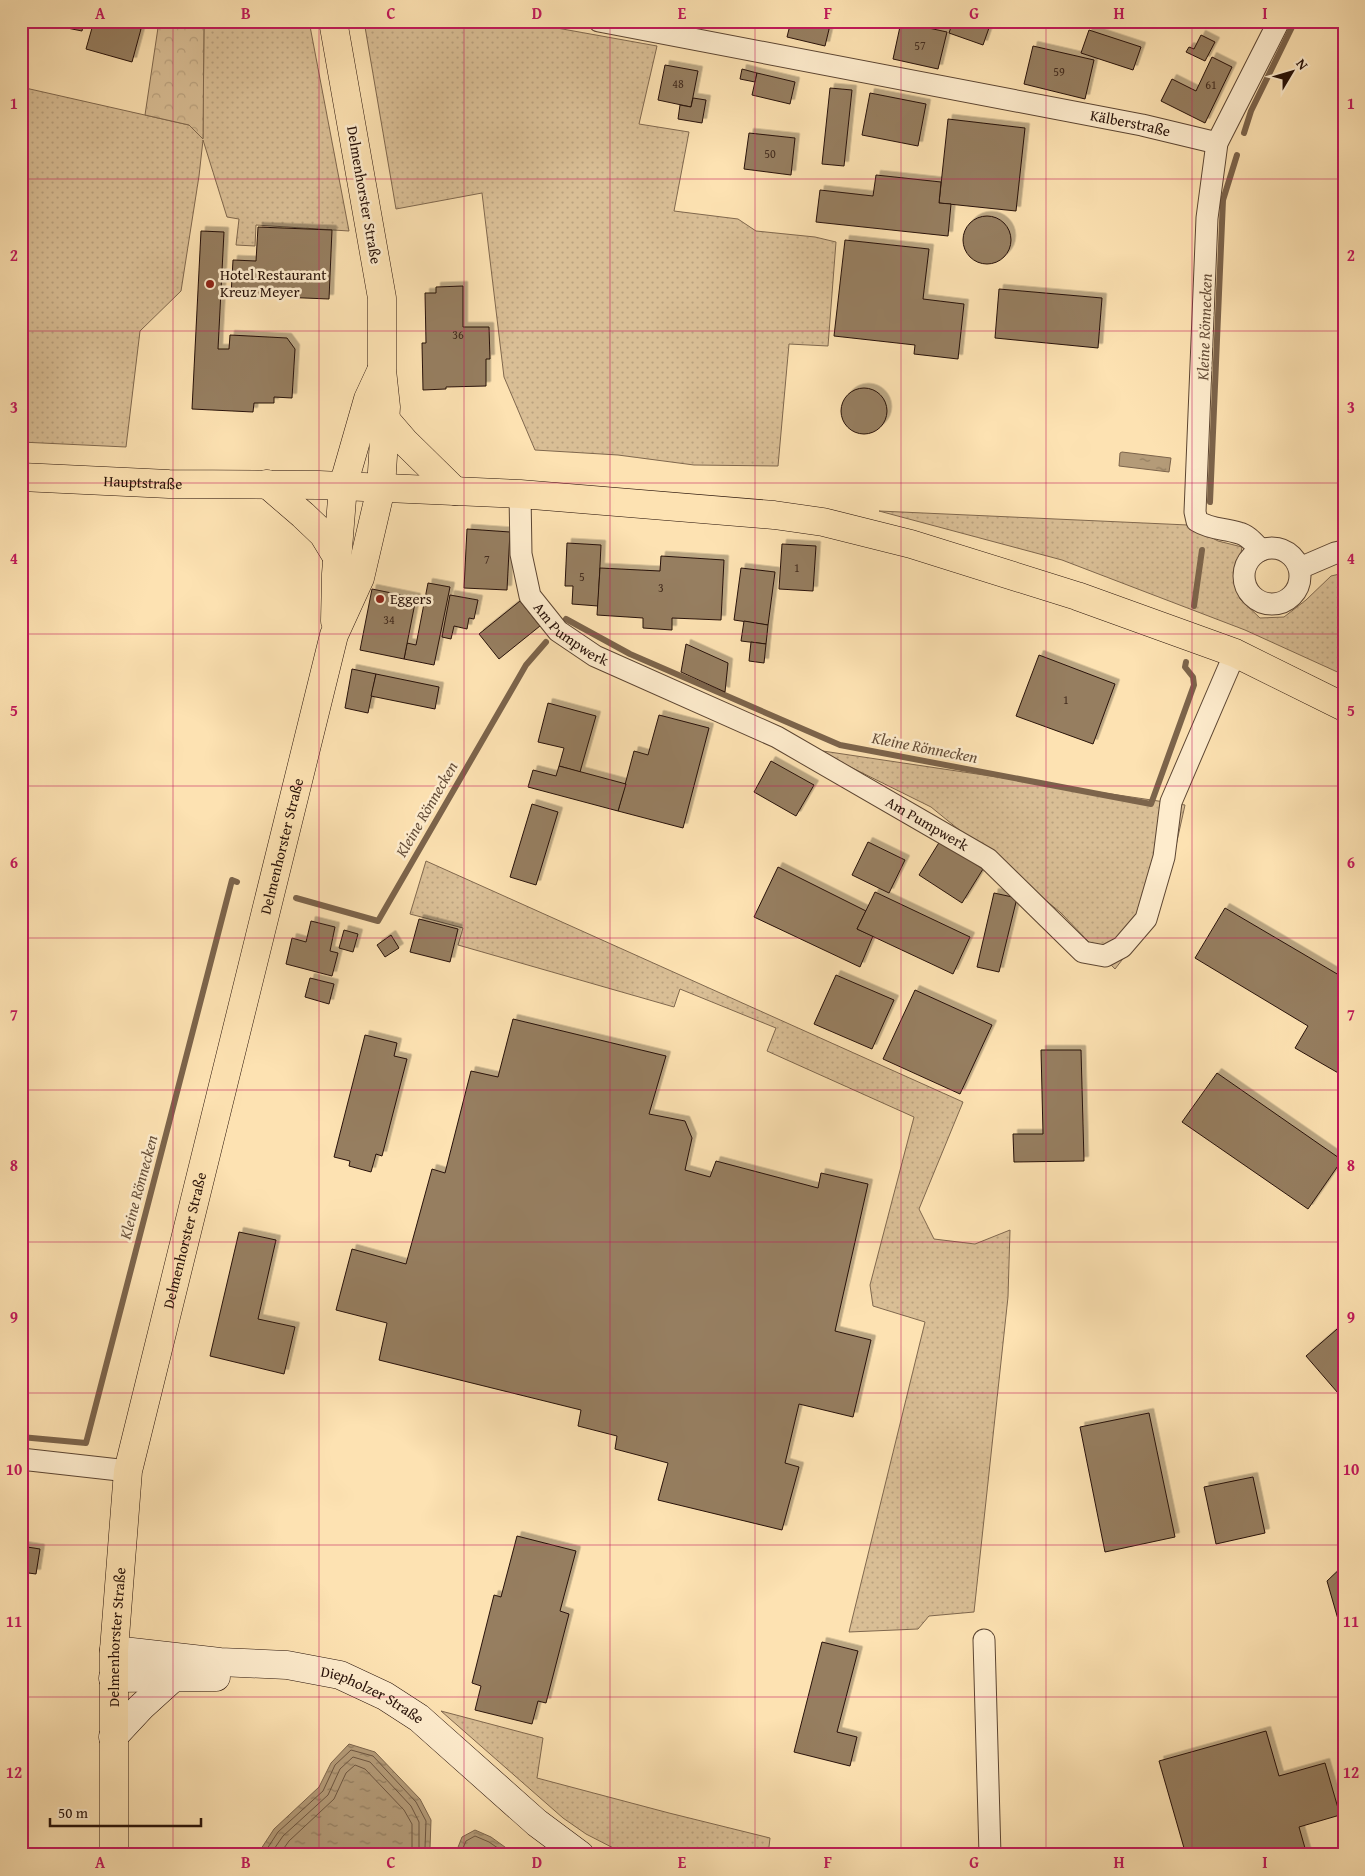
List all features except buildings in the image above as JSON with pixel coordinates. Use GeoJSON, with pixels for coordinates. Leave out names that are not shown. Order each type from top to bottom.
{"type":"FeatureCollection","features":[{"type":"Feature","properties":{"kind":"main road","name":"Delmenhorster Straße"},"geometry":{"type":"LineString","coordinates":[[114,1855],[114,1650],[128,1471],[334,635],[360,578],[380,488],[386,419],[382,370],[382,298],[334,21]]}},
{"type":"Feature","properties":{"kind":"main road","name":"Delmenhorster Straße"},"geometry":{"type":"LineString","coordinates":[[334,635],[342,486],[368,399],[382,370]]}},
{"type":"Feature","properties":{"kind":"main road"},"geometry":{"type":"LineString","coordinates":[[386,419],[404,441],[455,491]]}},
{"type":"Feature","properties":{"kind":"main road","name":"Hauptstraße"},"geometry":{"type":"LineString","coordinates":[[21,477],[169,484],[342,486],[520,494],[774,515],[823,522],[911,544],[1077,596],[1235,653],[1344,707]]}},
{"type":"Feature","properties":{"kind":"main road"},"geometry":{"type":"LineString","coordinates":[[267,484],[323,534],[337,557]]}},
{"type":"Feature","properties":{"kind":"street","name":"Kälberstraße"},"geometry":{"type":"LineString","coordinates":[[599,21],[1142,125],[1217,143]]}},
{"type":"Feature","properties":{"kind":"street"},"geometry":{"type":"LineString","coordinates":[[1261,550],[1251,539],[1240,533],[1209,528],[1197,522],[1195,512],[1206,218],[1217,143],[1279,21]]}},
{"type":"Feature","properties":{"kind":"street","name":"Am Pumpwerk"},"geometry":{"type":"LineString","coordinates":[[520,494],[521,554],[530,596],[558,631],[595,656],[777,737],[988,858],[1083,952],[1105,956],[1122,947],[1146,919],[1164,857],[1172,802],[1235,653]]}},
{"type":"Feature","properties":{"kind":"street"},"geometry":{"type":"LineString","coordinates":[[1276,548],[1287,552],[1296,560],[1300,568],[1300,584],[1295,594],[1287,601],[1268,605],[1252,597],[1246,588],[1243,576],[1248,562],[1253,555],[1261,550],[1276,548]]}},
{"type":"Feature","properties":{"kind":"street"},"geometry":{"type":"LineString","coordinates":[[1300,568],[1344,551]]}},
{"type":"Feature","properties":{"kind":"street"},"geometry":{"type":"LineString","coordinates":[[21,1459],[128,1471]]}},
{"type":"Feature","properties":{"kind":"street"},"geometry":{"type":"LineString","coordinates":[[984,1640],[990,1855]]}},
{"type":"Feature","properties":{"kind":"street","name":"Diepholzer Straße"},"geometry":{"type":"LineString","coordinates":[[114,1650],[220,1662],[287,1665],[321,1670],[340,1676],[385,1696],[418,1718],[537,1823],[580,1855]]}},
{"type":"Feature","properties":{"kind":"street","name":"Diepholzer Straße"},"geometry":{"type":"LineString","coordinates":[[113,1678],[203,1676],[285,1680],[313,1686],[342,1696],[380,1713],[419,1740],[515,1827],[551,1855]]}},
{"type":"Feature","properties":{"kind":"street"},"geometry":{"type":"LineString","coordinates":[[113,1737],[141,1707],[174,1677]]}},
{"type":"Feature","properties":{"kind":"green space"},"geometry":{"type":"Polygon","coordinates":[[[159,21],[204,21],[203,139],[189,125],[145,115],[159,21]]]}},
{"type":"Feature","properties":{"kind":"green space"},"geometry":{"type":"Polygon","coordinates":[[[204,21],[309,21],[349,231],[256,225],[255,246],[236,245],[239,219],[227,217],[203,140],[181,291],[140,331],[126,447],[21,442],[21,87],[189,125],[203,138],[204,21]]]}},
{"type":"Feature","properties":{"kind":"green space"},"geometry":{"type":"Polygon","coordinates":[[[364,21],[518,21],[657,46],[639,124],[689,132],[674,211],[738,219],[756,231],[815,237],[836,242],[828,346],[789,344],[778,466],[694,465],[618,455],[535,450],[504,377],[482,193],[396,209],[364,21]]]}},
{"type":"Feature","properties":{"kind":"green space"},"geometry":{"type":"Polygon","coordinates":[[[879,511],[1188,525],[1218,541],[1242,547],[1237,577],[1240,599],[1260,618],[1284,617],[1306,600],[1331,576],[1344,573],[1344,675],[1245,630],[1062,560],[879,511]]]}},
{"type":"Feature","properties":{"kind":"green space"},"geometry":{"type":"Polygon","coordinates":[[[816,750],[1185,805],[1173,859],[1129,951],[1115,969],[1060,912],[931,807],[816,750]]]}},
{"type":"Feature","properties":{"kind":"green space"},"geometry":{"type":"Polygon","coordinates":[[[426,861],[963,1102],[919,1209],[934,1239],[975,1244],[1010,1230],[1008,1297],[974,1612],[929,1616],[918,1629],[849,1632],[925,1322],[873,1306],[870,1285],[914,1117],[767,1051],[776,1028],[680,989],[674,1007],[458,945],[463,928],[410,914],[426,861]]]}},
{"type":"Feature","properties":{"kind":"green space"},"geometry":{"type":"Polygon","coordinates":[[[441,1711],[543,1738],[537,1778],[770,1838],[768,1855],[627,1855],[586,1834],[563,1818],[441,1711]]]}},
{"type":"Feature","properties":{"kind":"water"},"geometry":{"type":"Polygon","coordinates":[[[1120,453],[1171,458],[1169,472],[1119,466],[1120,453]]]}},
{"type":"Feature","properties":{"kind":"water"},"geometry":{"type":"Polygon","coordinates":[[[349,1744],[375,1752],[420,1799],[431,1820],[430,1848],[433,1855],[257,1855],[274,1829],[319,1787],[331,1763],[349,1744]]]}},
{"type":"Feature","properties":{"kind":"water"},"geometry":{"type":"Polygon","coordinates":[[[475,1830],[491,1837],[516,1855],[455,1855],[462,1837],[475,1830]]]}},
{"type":"Feature","properties":{"kind":"waterway","name":"Kleine Rönnecken"},"geometry":{"type":"LineString","coordinates":[[1244,133],[1251,111],[1295,21]]}},
{"type":"Feature","properties":{"kind":"waterway","name":"Kleine Rönnecken"},"geometry":{"type":"LineString","coordinates":[[1210,502],[1223,200],[1237,155]]}},
{"type":"Feature","properties":{"kind":"waterway","name":"Kleine Rönnecken"},"geometry":{"type":"LineString","coordinates":[[1194,606],[1202,550]]}},
{"type":"Feature","properties":{"kind":"waterway","name":"Kleine Rönnecken"},"geometry":{"type":"LineString","coordinates":[[566,619],[630,654],[840,745],[1151,804],[1194,685],[1193,677],[1185,667],[1186,662]]}},
{"type":"Feature","properties":{"kind":"waterway","name":"Kleine Rönnecken"},"geometry":{"type":"LineString","coordinates":[[296,898],[378,921],[526,665],[546,642]]}},
{"type":"Feature","properties":{"kind":"waterway","name":"Kleine Rönnecken"},"geometry":{"type":"LineString","coordinates":[[21,1437],[86,1443],[232,880],[237,882]]}},
{"type":"Feature","properties":{"kind":"place","name":"Hotel Restaurant Kreuz Meyer"},"geometry":{"type":"Point","coordinates":[210,284]}},
{"type":"Feature","properties":{"kind":"place","name":"Eggers"},"geometry":{"type":"Point","coordinates":[380,599]}}]}
